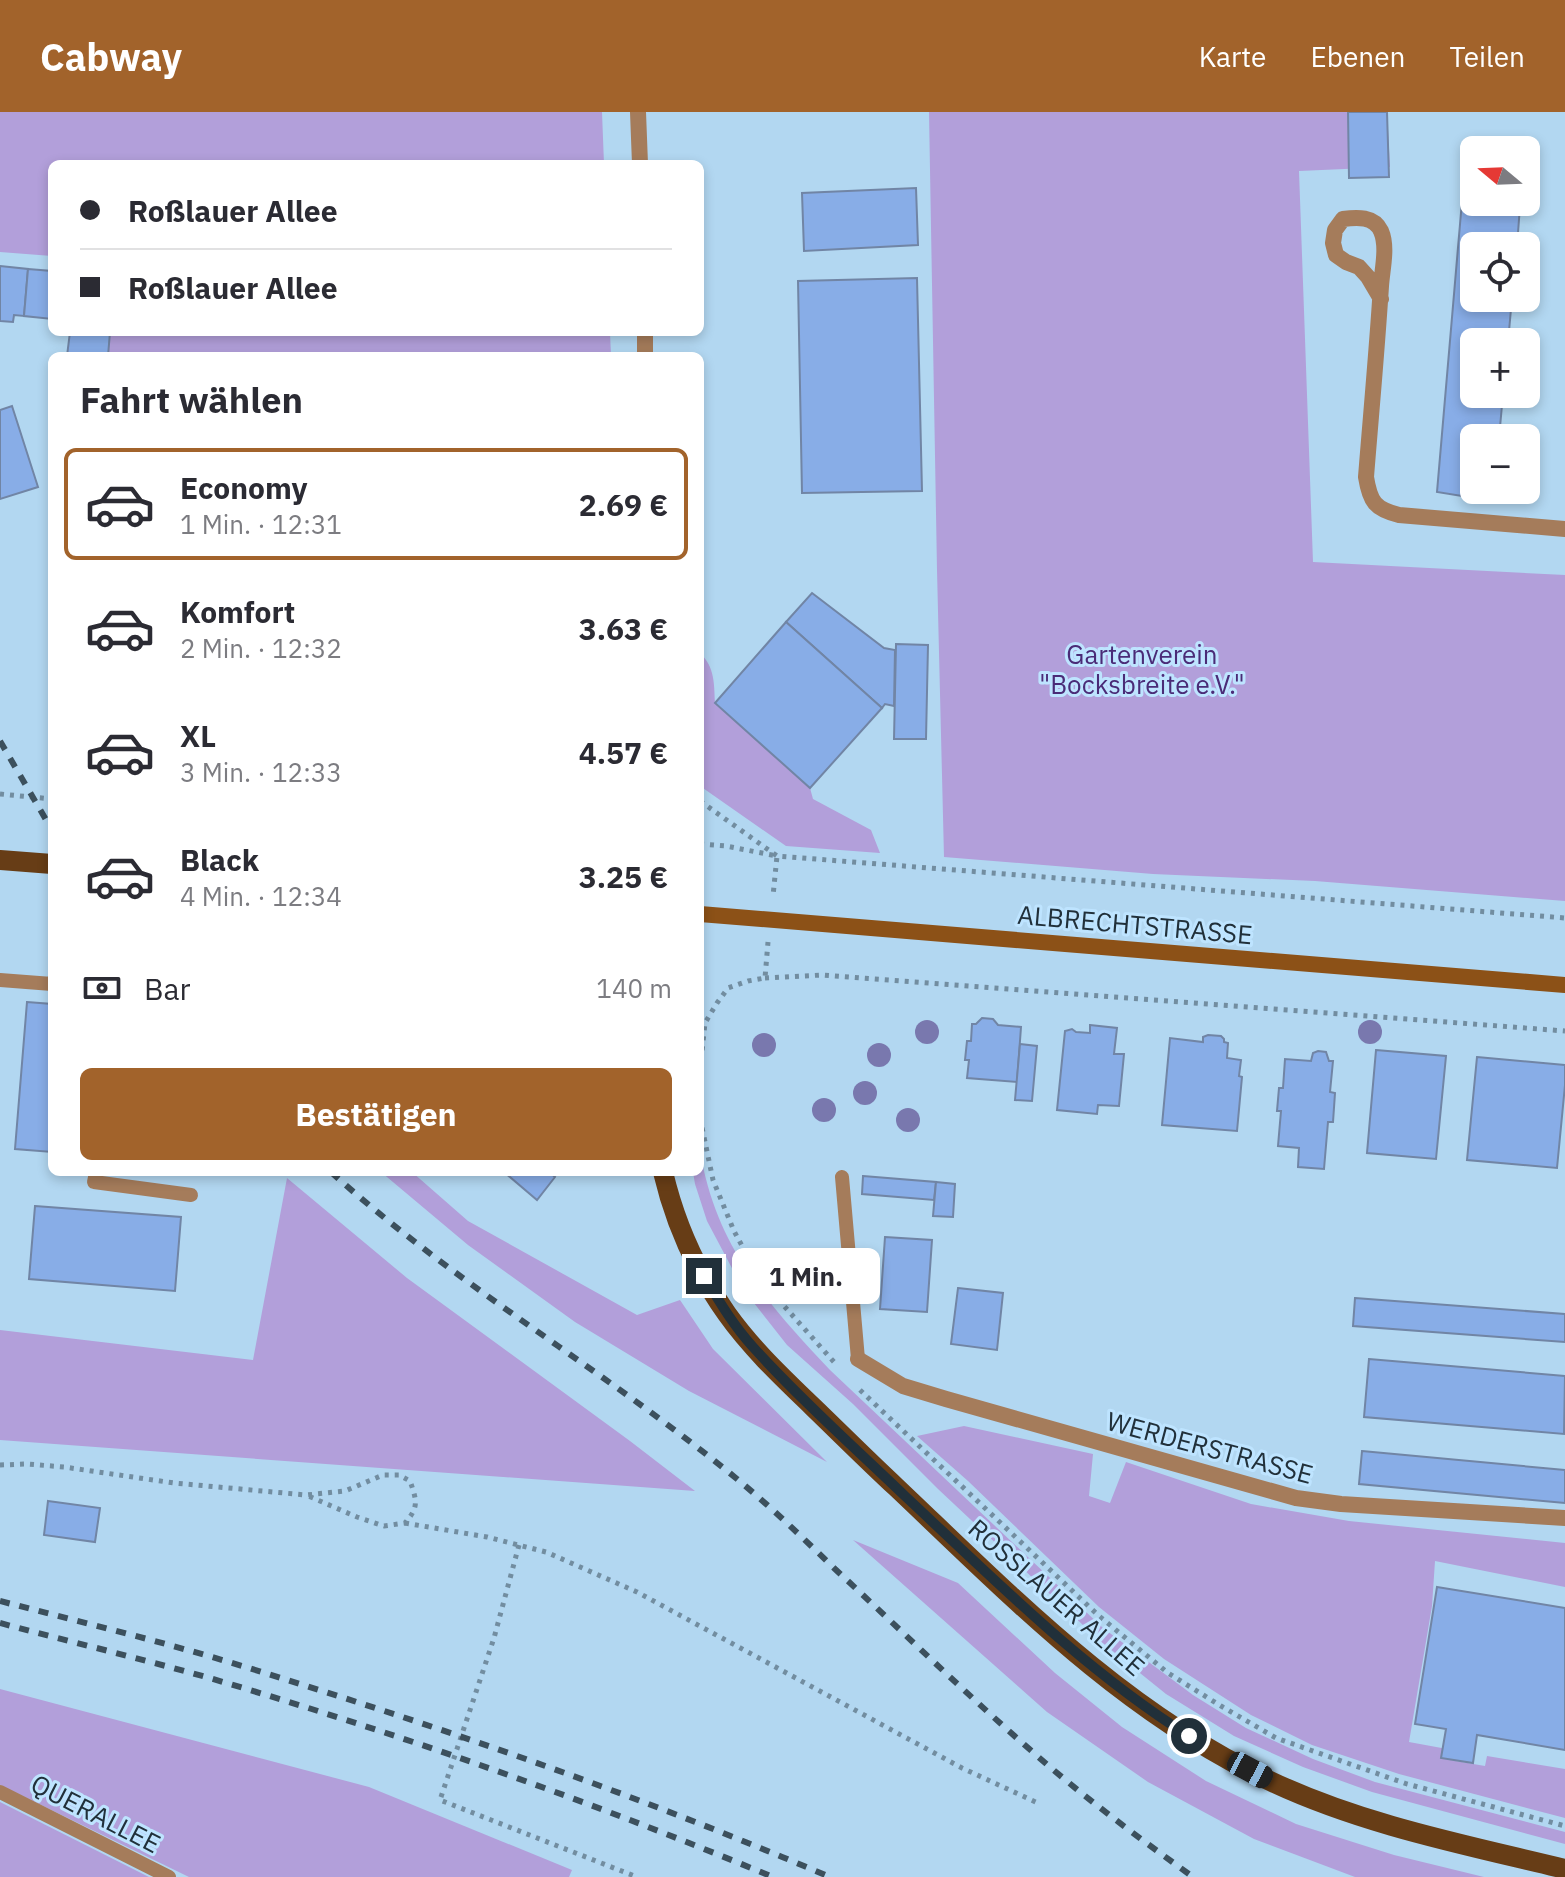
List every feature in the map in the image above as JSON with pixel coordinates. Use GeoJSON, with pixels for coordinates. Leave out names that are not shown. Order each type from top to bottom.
{"type":"FeatureCollection","features":[{"type":"Feature","properties":{"kind":"main road"},"geometry":{"type":"LineString","coordinates":[[0,860],[48,864]]}},
{"type":"Feature","properties":{"kind":"main road","name":"ALBRECHTSTRASSE"},"geometry":{"type":"LineString","coordinates":[[704,914],[1565,985]]}},
{"type":"Feature","properties":{"kind":"main road","name":"ROSSLAUER ALLEE"},"geometry":{"type":"LineString","coordinates":[[664,1176],[681,1232],[726,1313],[752,1346],[1008,1593],[1072,1651],[1137,1702],[1210,1749],[1307,1797],[1433,1838],[1565,1869]]}},
{"type":"Feature","properties":{"kind":"street"},"geometry":{"type":"LineString","coordinates":[[638,112],[640,160]]}},
{"type":"Feature","properties":{"kind":"street"},"geometry":{"type":"LineString","coordinates":[[1381,299],[1359,267],[1336,255],[1333,243],[1335,230],[1343,219],[1357,217],[1370,220],[1381,230],[1384,245],[1381,299],[1366,477],[1375,504],[1386,512],[1399,515],[1565,529]]}},
{"type":"Feature","properties":{"kind":"street","name":"WERDERSTRASSE"},"geometry":{"type":"LineString","coordinates":[[858,1359],[903,1386],[1296,1498],[1341,1504],[1565,1518]]}},
{"type":"Feature","properties":{"kind":"lane"},"geometry":{"type":"LineString","coordinates":[[0,980],[48,983]]}},
{"type":"Feature","properties":{"kind":"lane"},"geometry":{"type":"LineString","coordinates":[[95,1176],[94,1182],[191,1195]]}},
{"type":"Feature","properties":{"kind":"lane"},"geometry":{"type":"LineString","coordinates":[[842,1177],[858,1359]]}},
{"type":"Feature","properties":{"kind":"lane","name":"QUERALLEE"},"geometry":{"type":"LineString","coordinates":[[0,1792],[169,1877]]}},
{"type":"Feature","properties":{"kind":"path"},"geometry":{"type":"LineString","coordinates":[[0,794],[48,799]]}},
{"type":"Feature","properties":{"kind":"path"},"geometry":{"type":"LineString","coordinates":[[704,804],[777,856]]}},
{"type":"Feature","properties":{"kind":"path"},"geometry":{"type":"LineString","coordinates":[[704,844],[777,856],[1565,918]]}},
{"type":"Feature","properties":{"kind":"path"},"geometry":{"type":"LineString","coordinates":[[765,978],[777,856]]}},
{"type":"Feature","properties":{"kind":"path"},"geometry":{"type":"LineString","coordinates":[[704,1032],[705,1023],[728,988],[765,978],[837,976],[1565,1031]]}},
{"type":"Feature","properties":{"kind":"path"},"geometry":{"type":"LineString","coordinates":[[704,1137],[713,1180],[734,1231],[760,1279],[840,1368]]}},
{"type":"Feature","properties":{"kind":"path"},"geometry":{"type":"LineString","coordinates":[[850,1379],[1099,1616],[1168,1673],[1276,1738],[1407,1784],[1565,1826]]}},
{"type":"Feature","properties":{"kind":"path"},"geometry":{"type":"LineString","coordinates":[[0,1465],[64,1467],[174,1483],[306,1495],[345,1491],[383,1475],[399,1475],[410,1481],[416,1497],[416,1511],[405,1523]]}},
{"type":"Feature","properties":{"kind":"path"},"geometry":{"type":"LineString","coordinates":[[306,1495],[384,1526],[405,1523],[487,1537],[546,1552],[637,1592],[962,1768],[1040,1804]]}},
{"type":"Feature","properties":{"kind":"path"},"geometry":{"type":"LineString","coordinates":[[519,1545],[494,1638],[440,1800],[637,1877]]}},
{"type":"Feature","properties":{"kind":"green space"},"geometry":{"type":"Polygon","coordinates":[[[0,112],[602,112],[604,160],[48,160],[48,256],[0,252],[0,112]]]}},
{"type":"Feature","properties":{"kind":"green space","name":"Gartenverein \"Bocksbreite e.V.\""},"geometry":{"type":"Polygon","coordinates":[[[929,112],[1387,112],[1390,167],[1299,171],[1313,562],[1565,575],[1565,901],[944,857],[929,112]]]}},
{"type":"Feature","properties":{"kind":"green space"},"geometry":{"type":"Polygon","coordinates":[[[107,336],[610,336],[611,352],[105,352],[107,336]]]}},
{"type":"Feature","properties":{"kind":"green space"},"geometry":{"type":"Polygon","coordinates":[[[704,657],[711,670],[715,703],[810,788],[813,799],[871,830],[880,853],[786,846],[704,789],[704,657]]]}},
{"type":"Feature","properties":{"kind":"green space"},"geometry":{"type":"Polygon","coordinates":[[[704,1168],[718,1216],[747,1271],[830,1370],[1103,1628],[1193,1695],[1246,1728],[1313,1759],[1375,1782],[1565,1832],[1565,1844],[1372,1792],[1303,1767],[1234,1736],[1166,1694],[1099,1640],[938,1489],[853,1404],[787,1345],[743,1289],[707,1221],[694,1176],[704,1176],[704,1168]]]}},
{"type":"Feature","properties":{"kind":"green space"},"geometry":{"type":"Polygon","coordinates":[[[386,1176],[417,1176],[468,1221],[637,1315],[680,1300],[713,1349],[827,1462],[689,1391],[575,1322],[468,1245],[386,1176]]]}},
{"type":"Feature","properties":{"kind":"green space"},"geometry":{"type":"Polygon","coordinates":[[[287,1178],[407,1278],[695,1491],[0,1440],[0,1330],[253,1360],[287,1178]]]}},
{"type":"Feature","properties":{"kind":"green space"},"geometry":{"type":"Polygon","coordinates":[[[964,1426],[1093,1454],[1089,1496],[1110,1503],[1126,1462],[1251,1504],[1349,1521],[1565,1543],[1565,1587],[1435,1561],[1432,1606],[1409,1742],[1458,1751],[1456,1761],[1485,1766],[1487,1756],[1565,1769],[1565,1818],[1399,1774],[1312,1745],[1251,1715],[1164,1659],[1099,1607],[917,1436],[964,1426]]]}},
{"type":"Feature","properties":{"kind":"green space"},"geometry":{"type":"Polygon","coordinates":[[[853,1540],[958,1583],[1055,1673],[1122,1727],[1206,1781],[1296,1824],[1394,1855],[1484,1877],[1355,1877],[1254,1839],[1148,1782],[1047,1712],[853,1540]]]}},
{"type":"Feature","properties":{"kind":"green space"},"geometry":{"type":"Polygon","coordinates":[[[0,1689],[369,1787],[572,1870],[569,1877],[189,1877],[0,1785],[0,1689]]]}},
{"type":"Feature","properties":{"kind":"green space"},"geometry":{"type":"Polygon","coordinates":[[[0,1802],[149,1877],[0,1877],[0,1802]]]}},
{"type":"Feature","properties":{"kind":"building"},"geometry":{"type":"Polygon","coordinates":[[[1348,112],[1387,112],[1389,177],[1349,178],[1348,112]]]}},
{"type":"Feature","properties":{"kind":"building"},"geometry":{"type":"Polygon","coordinates":[[[916,188],[918,245],[804,251],[802,193],[916,188]]]}},
{"type":"Feature","properties":{"kind":"building"},"geometry":{"type":"Polygon","coordinates":[[[1461,216],[1519,216],[1518,232],[1460,232],[1460,312],[1511,312],[1509,328],[1460,328],[1460,408],[1502,408],[1500,424],[1460,424],[1460,496],[1437,492],[1461,216]]]}},
{"type":"Feature","properties":{"kind":"building"},"geometry":{"type":"Polygon","coordinates":[[[0,266],[28,269],[24,316],[14,315],[13,322],[0,321],[0,266]]]}},
{"type":"Feature","properties":{"kind":"building"},"geometry":{"type":"Polygon","coordinates":[[[28,269],[48,271],[48,319],[24,316],[28,269]]]}},
{"type":"Feature","properties":{"kind":"building"},"geometry":{"type":"Polygon","coordinates":[[[917,278],[922,491],[802,493],[798,281],[917,278]]]}},
{"type":"Feature","properties":{"kind":"building"},"geometry":{"type":"Polygon","coordinates":[[[70,336],[110,336],[108,352],[68,352],[70,336]]]}},
{"type":"Feature","properties":{"kind":"building"},"geometry":{"type":"Polygon","coordinates":[[[12,406],[38,487],[0,499],[0,410],[12,406]]]}},
{"type":"Feature","properties":{"kind":"building"},"geometry":{"type":"Polygon","coordinates":[[[812,593],[884,648],[895,650],[894,706],[885,704],[882,708],[786,622],[812,593]]]}},
{"type":"Feature","properties":{"kind":"building"},"geometry":{"type":"Polygon","coordinates":[[[786,622],[882,708],[810,788],[715,703],[786,622]]]}},
{"type":"Feature","properties":{"kind":"building"},"geometry":{"type":"Polygon","coordinates":[[[896,644],[928,645],[926,739],[894,739],[896,644]]]}},
{"type":"Feature","properties":{"kind":"building"},"geometry":{"type":"Polygon","coordinates":[[[27,1002],[48,1004],[48,1152],[15,1149],[27,1002]]]}},
{"type":"Feature","properties":{"kind":"building"},"geometry":{"type":"Polygon","coordinates":[[[982,1018],[993,1019],[998,1025],[1021,1027],[1017,1082],[967,1078],[967,1041],[971,1041],[972,1024],[982,1018]]]}},
{"type":"Feature","properties":{"kind":"building"},"geometry":{"type":"Polygon","coordinates":[[[1090,1025],[1117,1028],[1114,1054],[1124,1054],[1119,1106],[1098,1105],[1097,1114],[1057,1110],[1065,1031],[1072,1029],[1090,1033],[1090,1025]]]}},
{"type":"Feature","properties":{"kind":"building"},"geometry":{"type":"Polygon","coordinates":[[[1221,1036],[1228,1043],[1227,1058],[1241,1060],[1237,1131],[1162,1125],[1170,1038],[1203,1042],[1203,1037],[1221,1036]]]}},
{"type":"Feature","properties":{"kind":"building"},"geometry":{"type":"Polygon","coordinates":[[[1020,1044],[1037,1046],[1032,1101],[1015,1100],[1020,1044]]]}},
{"type":"Feature","properties":{"kind":"building"},"geometry":{"type":"Polygon","coordinates":[[[1376,1050],[1446,1056],[1436,1159],[1367,1153],[1376,1050]]]}},
{"type":"Feature","properties":{"kind":"building"},"geometry":{"type":"Polygon","coordinates":[[[1326,1052],[1329,1061],[1333,1061],[1330,1092],[1335,1093],[1333,1122],[1328,1122],[1324,1169],[1298,1167],[1299,1148],[1278,1146],[1281,1111],[1277,1111],[1279,1088],[1283,1088],[1285,1059],[1311,1061],[1313,1053],[1326,1052]]]}},
{"type":"Feature","properties":{"kind":"building"},"geometry":{"type":"Polygon","coordinates":[[[1477,1057],[1565,1065],[1557,1168],[1467,1160],[1477,1057]]]}},
{"type":"Feature","properties":{"kind":"building"},"geometry":{"type":"Polygon","coordinates":[[[509,1176],[555,1177],[537,1200],[509,1176]]]}},
{"type":"Feature","properties":{"kind":"building"},"geometry":{"type":"Polygon","coordinates":[[[863,1176],[936,1182],[934,1200],[862,1194],[863,1176]]]}},
{"type":"Feature","properties":{"kind":"building"},"geometry":{"type":"Polygon","coordinates":[[[936,1182],[955,1184],[953,1217],[933,1216],[936,1182]]]}},
{"type":"Feature","properties":{"kind":"building"},"geometry":{"type":"Polygon","coordinates":[[[35,1206],[181,1217],[175,1291],[29,1279],[35,1206]]]}},
{"type":"Feature","properties":{"kind":"building"},"geometry":{"type":"Polygon","coordinates":[[[885,1237],[932,1240],[927,1312],[880,1309],[885,1237]]]}},
{"type":"Feature","properties":{"kind":"building"},"geometry":{"type":"Polygon","coordinates":[[[958,1288],[1003,1293],[997,1350],[951,1344],[958,1288]]]}},
{"type":"Feature","properties":{"kind":"building"},"geometry":{"type":"Polygon","coordinates":[[[1355,1298],[1565,1314],[1565,1342],[1353,1326],[1355,1298]]]}},
{"type":"Feature","properties":{"kind":"building"},"geometry":{"type":"Polygon","coordinates":[[[1369,1359],[1565,1376],[1564,1434],[1364,1417],[1369,1359]]]}},
{"type":"Feature","properties":{"kind":"building"},"geometry":{"type":"Polygon","coordinates":[[[1362,1451],[1565,1470],[1565,1503],[1359,1484],[1362,1451]]]}},
{"type":"Feature","properties":{"kind":"building"},"geometry":{"type":"Polygon","coordinates":[[[48,1501],[100,1508],[95,1542],[44,1535],[48,1501]]]}},
{"type":"Feature","properties":{"kind":"building"},"geometry":{"type":"Polygon","coordinates":[[[1437,1587],[1565,1608],[1565,1750],[1477,1735],[1473,1763],[1441,1758],[1446,1729],[1415,1724],[1437,1587]]]}},
{"type":"Feature","properties":{"kind":"railway"},"geometry":{"type":"LineString","coordinates":[[0,741],[48,823]]}},
{"type":"Feature","properties":{"kind":"railway"},"geometry":{"type":"LineString","coordinates":[[336,1176],[429,1253],[687,1439],[737,1479],[1035,1754],[1112,1817],[1193,1877]]}},
{"type":"Feature","properties":{"kind":"railway"},"geometry":{"type":"LineString","coordinates":[[0,1601],[202,1654],[411,1720],[622,1794],[830,1877]]}},
{"type":"Feature","properties":{"kind":"railway"},"geometry":{"type":"LineString","coordinates":[[0,1623],[206,1677],[349,1721],[633,1821],[773,1877]]}},
{"type":"Feature","properties":{"kind":"route"},"geometry":{"type":"LineString","coordinates":[[704,1276],[726,1313],[752,1346],[924,1514],[1072,1651],[1148,1710],[1189,1736]]}}]}
